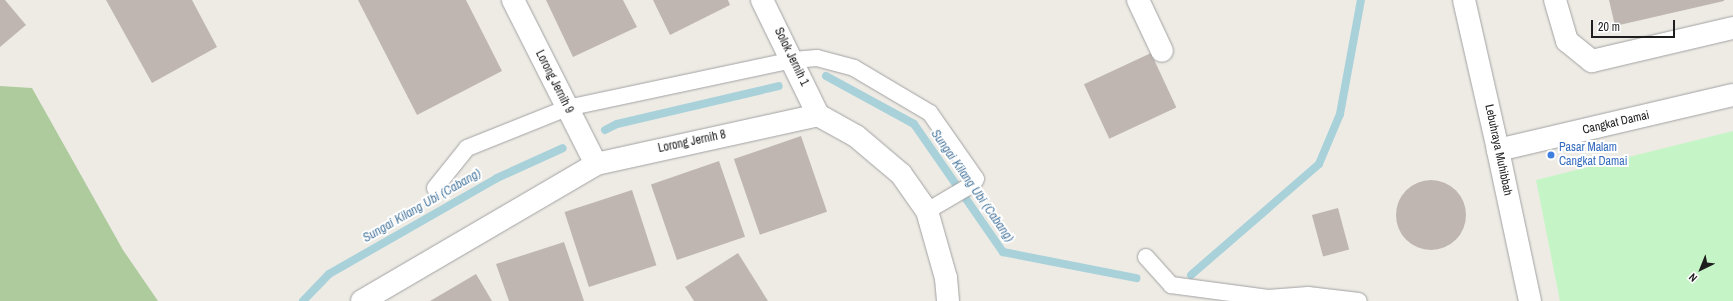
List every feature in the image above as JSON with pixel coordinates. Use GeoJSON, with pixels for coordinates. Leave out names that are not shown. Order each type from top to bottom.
{"type":"FeatureCollection","features":[{"type":"Feature","properties":{"kind":"street","name":"Lorong Jernih 9"},"geometry":{"type":"LineString","coordinates":[[513,0],[596,164]]}},
{"type":"Feature","properties":{"kind":"street","name":"Solok Jernih 1"},"geometry":{"type":"LineString","coordinates":[[762,0],[793,60],[818,115]]}},
{"type":"Feature","properties":{"kind":"street"},"geometry":{"type":"LineString","coordinates":[[1138,0],[1162,51]]}},
{"type":"Feature","properties":{"kind":"street","name":"Lebuhraya Muhibbah"},"geometry":{"type":"LineString","coordinates":[[1464,0],[1530,301]]}},
{"type":"Feature","properties":{"kind":"street"},"geometry":{"type":"LineString","coordinates":[[1555,0],[1567,41],[1592,61],[1733,28]]}},
{"type":"Feature","properties":{"kind":"street","name":"Cangkat Damai"},"geometry":{"type":"LineString","coordinates":[[1498,150],[1733,95]]}},
{"type":"Feature","properties":{"kind":"street"},"geometry":{"type":"LineString","coordinates":[[818,115],[856,136],[901,174],[930,209],[946,278],[948,301]]}},
{"type":"Feature","properties":{"kind":"street","name":"Lorong Jernih 8"},"geometry":{"type":"LineString","coordinates":[[362,301],[596,164],[818,115]]}},
{"type":"Feature","properties":{"kind":"lane"},"geometry":{"type":"LineString","coordinates":[[435,188],[467,148],[567,108],[793,60],[817,58],[854,68],[930,113],[976,179],[973,184],[930,209]]}},
{"type":"Feature","properties":{"kind":"lane"},"geometry":{"type":"LineString","coordinates":[[1146,257],[1171,285],[1268,298],[1308,295],[1359,301]]}},
{"type":"Feature","properties":{"kind":"green space"},"geometry":{"type":"Polygon","coordinates":[[[0,86],[32,88],[123,250],[158,301],[0,301],[0,86]]]}},
{"type":"Feature","properties":{"kind":"green space"},"geometry":{"type":"Polygon","coordinates":[[[1733,131],[1733,301],[1560,301],[1536,180],[1733,131]]]}},
{"type":"Feature","properties":{"kind":"building"},"geometry":{"type":"Polygon","coordinates":[[[0,0],[5,0],[26,25],[0,47],[0,0]]]}},
{"type":"Feature","properties":{"kind":"building"},"geometry":{"type":"Polygon","coordinates":[[[106,0],[192,0],[217,47],[152,83],[106,0]]]}},
{"type":"Feature","properties":{"kind":"building"},"geometry":{"type":"Polygon","coordinates":[[[358,0],[466,0],[502,71],[417,115],[358,0]]]}},
{"type":"Feature","properties":{"kind":"building"},"geometry":{"type":"Polygon","coordinates":[[[546,0],[623,0],[637,27],[573,57],[546,0]]]}},
{"type":"Feature","properties":{"kind":"building"},"geometry":{"type":"Polygon","coordinates":[[[653,0],[728,0],[730,5],[670,35],[653,0]]]}},
{"type":"Feature","properties":{"kind":"building"},"geometry":{"type":"Polygon","coordinates":[[[1609,0],[1724,0],[1724,1],[1615,26],[1609,0]]]}},
{"type":"Feature","properties":{"kind":"building"},"geometry":{"type":"Polygon","coordinates":[[[1151,53],[1176,107],[1109,139],[1084,84],[1151,53]]]}},
{"type":"Feature","properties":{"kind":"building"},"geometry":{"type":"Polygon","coordinates":[[[801,136],[827,212],[760,235],[734,159],[801,136]]]}},
{"type":"Feature","properties":{"kind":"building"},"geometry":{"type":"Polygon","coordinates":[[[719,161],[745,237],[677,260],[651,184],[719,161]]]}},
{"type":"Feature","properties":{"kind":"building"},"geometry":{"type":"Polygon","coordinates":[[[1431,180],[1444,183],[1456,190],[1463,202],[1466,215],[1463,228],[1456,240],[1444,247],[1431,250],[1418,247],[1406,240],[1399,228],[1396,215],[1399,202],[1406,190],[1418,183],[1431,180]]]}},
{"type":"Feature","properties":{"kind":"building"},"geometry":{"type":"Polygon","coordinates":[[[632,190],[656,265],[589,287],[564,212],[632,190]]]}},
{"type":"Feature","properties":{"kind":"building"},"geometry":{"type":"Polygon","coordinates":[[[1338,208],[1349,250],[1323,257],[1312,215],[1338,208]]]}},
{"type":"Feature","properties":{"kind":"building"},"geometry":{"type":"Polygon","coordinates":[[[564,242],[584,301],[509,301],[496,264],[564,242]]]}},
{"type":"Feature","properties":{"kind":"building"},"geometry":{"type":"Polygon","coordinates":[[[738,253],[768,301],[694,301],[685,287],[738,253]]]}},
{"type":"Feature","properties":{"kind":"building"},"geometry":{"type":"Polygon","coordinates":[[[476,274],[492,301],[430,301],[476,274]]]}},
{"type":"Feature","properties":{"kind":"waterway","name":"Sungai Kilang Ubi (Cabang)"},"geometry":{"type":"LineString","coordinates":[[1191,275],[1319,164],[1340,114],[1361,0]]}},
{"type":"Feature","properties":{"kind":"waterway","name":"Sungai Kilang Ubi (Cabang)"},"geometry":{"type":"LineString","coordinates":[[826,76],[914,124],[1003,252],[1136,278]]}},
{"type":"Feature","properties":{"kind":"waterway","name":"Sungai Kilang Ubi (Cabang)"},"geometry":{"type":"LineString","coordinates":[[605,130],[617,124],[779,86]]}},
{"type":"Feature","properties":{"kind":"waterway","name":"Sungai Kilang Ubi (Cabang)"},"geometry":{"type":"LineString","coordinates":[[303,301],[329,274],[497,178],[563,148]]}},
{"type":"Feature","properties":{"kind":"place","name":"Pasar Malam Cangkat Damai"},"geometry":{"type":"Point","coordinates":[1551,155]}}]}
